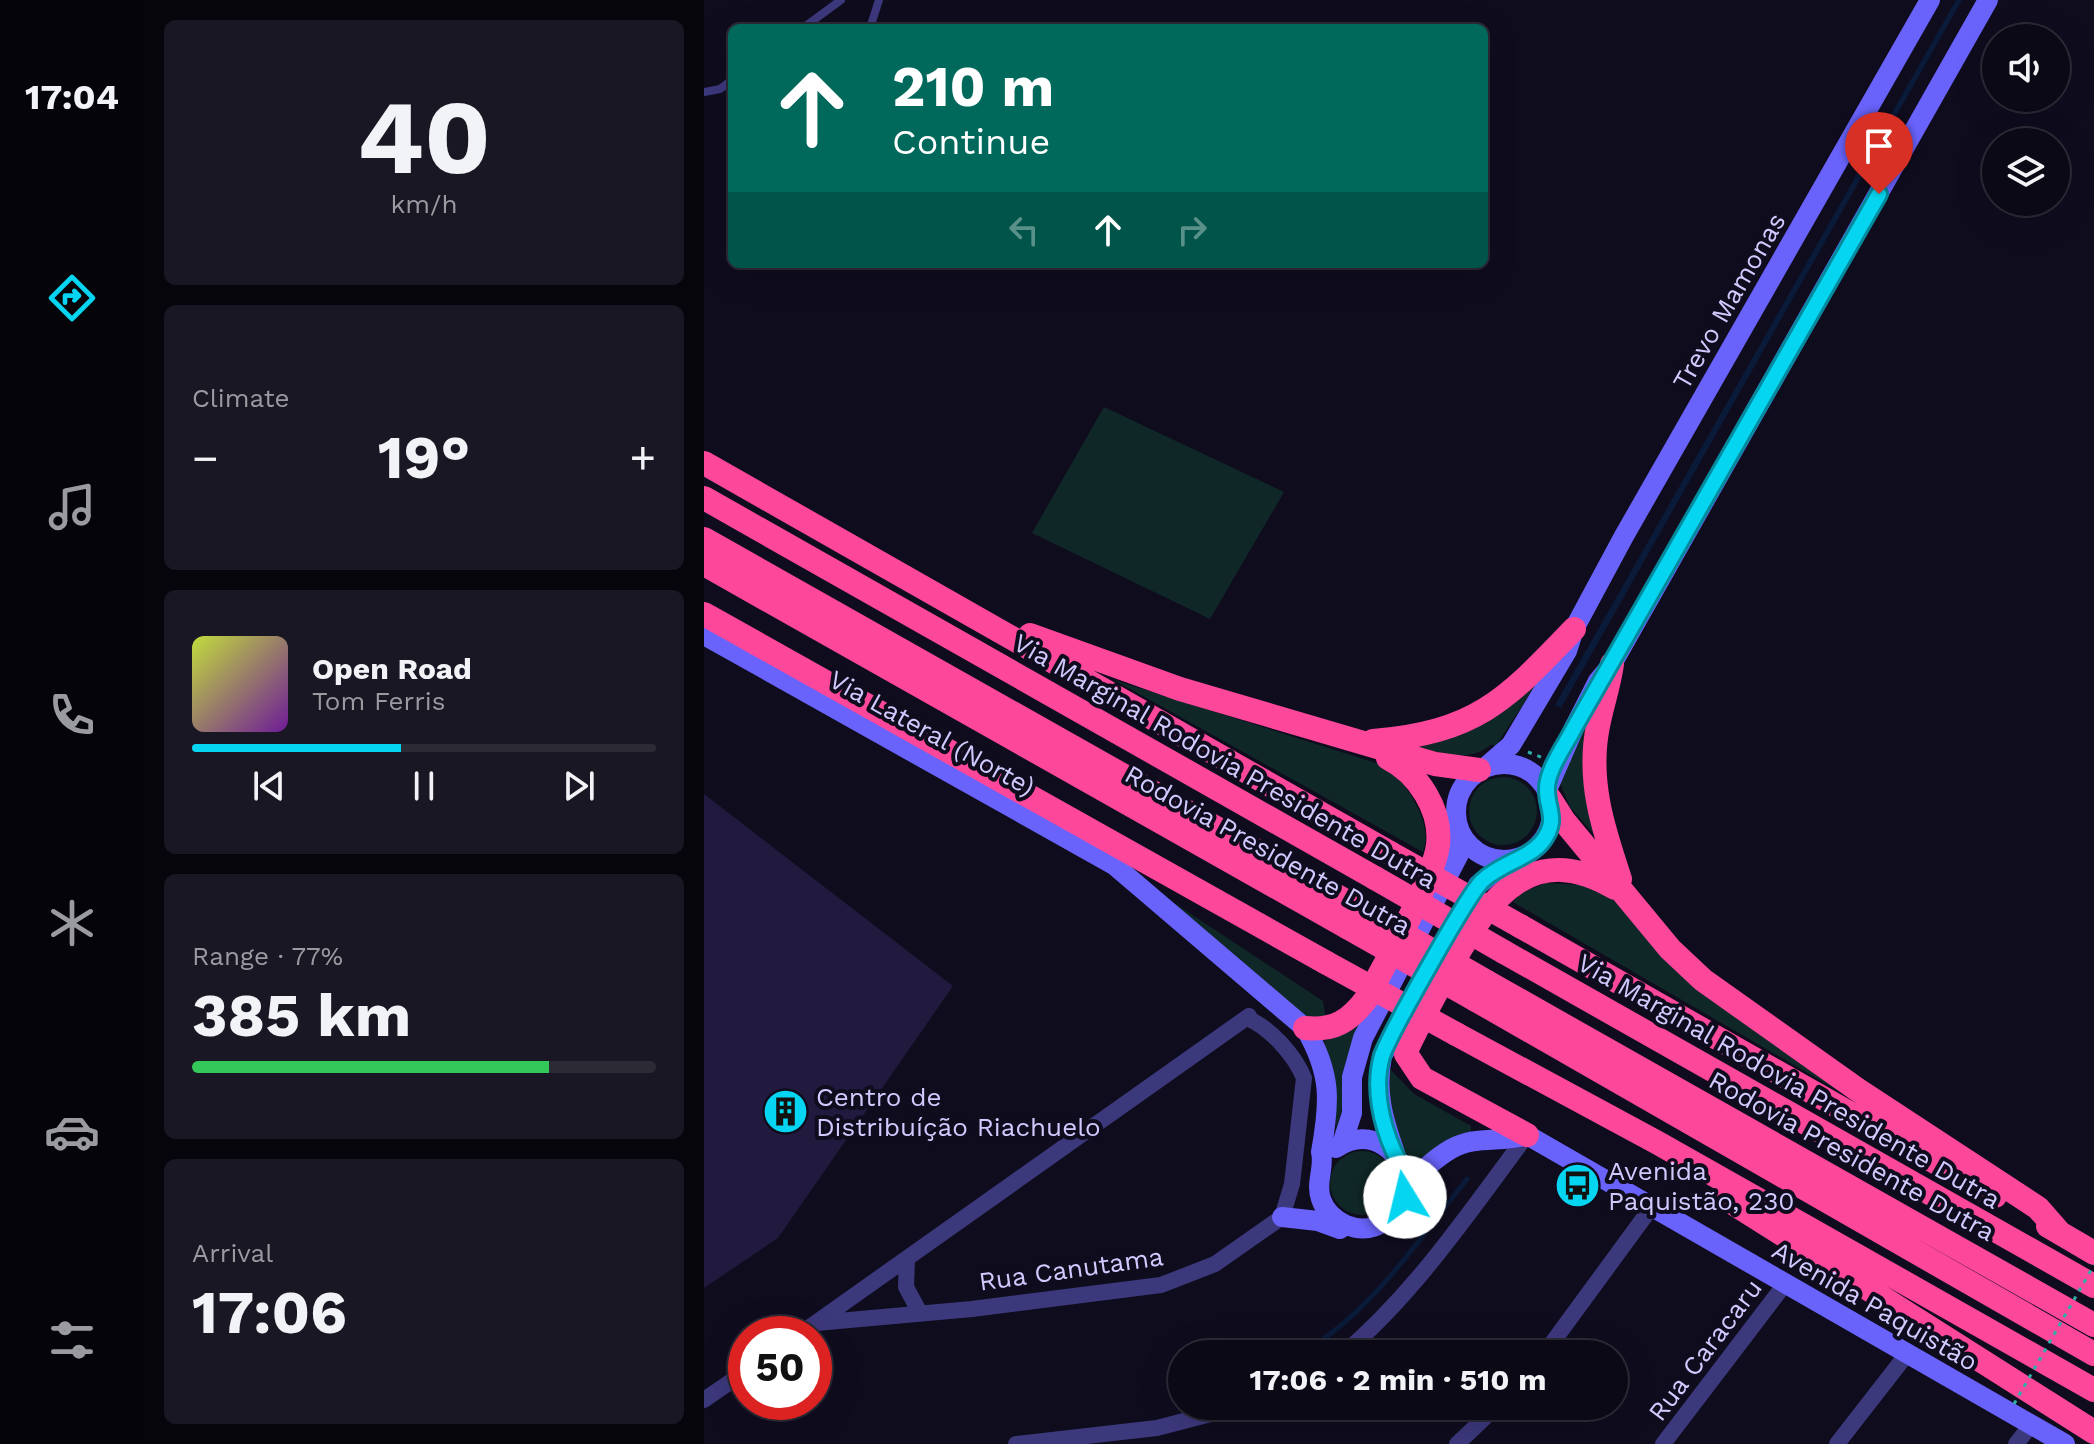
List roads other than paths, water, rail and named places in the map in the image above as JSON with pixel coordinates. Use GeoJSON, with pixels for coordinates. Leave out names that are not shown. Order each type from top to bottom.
{"type":"FeatureCollection","features":[{"type":"Feature","properties":{"kind":"highway"},"geometry":{"type":"LineString","coordinates":[[704,463],[2094,1253]]}},
{"type":"Feature","properties":{"kind":"highway","name":"Via Marginal Rodovia Presidente Dutra"},"geometry":{"type":"LineString","coordinates":[[704,498],[2094,1286]]}},
{"type":"Feature","properties":{"kind":"highway","name":"Rodovia Presidente Dutra"},"geometry":{"type":"LineString","coordinates":[[704,539],[1481,991],[2094,1325]]}},
{"type":"Feature","properties":{"kind":"highway","name":"Rodovia Presidente Dutra"},"geometry":{"type":"LineString","coordinates":[[704,564],[1352,918]]}},
{"type":"Feature","properties":{"kind":"highway"},"geometry":{"type":"LineString","coordinates":[[965,611],[1180,689],[1359,743],[1442,766],[1484,767]]}},
{"type":"Feature","properties":{"kind":"highway"},"geometry":{"type":"LineString","coordinates":[[704,614],[1325,962],[1658,1143],[2094,1390]]}},
{"type":"Feature","properties":{"kind":"highway"},"geometry":{"type":"LineString","coordinates":[[1359,743],[1420,735],[1459,724],[1483,712],[1531,676],[1574,629]]}},
{"type":"Feature","properties":{"kind":"highway"},"geometry":{"type":"LineString","coordinates":[[1612,664],[1598,725],[1595,785],[1601,824],[1624,893]]}},
{"type":"Feature","properties":{"kind":"highway"},"geometry":{"type":"LineString","coordinates":[[1305,1028],[1334,1027],[1349,1019],[1367,998],[1438,848],[1431,804],[1416,779],[1391,759],[1359,743]]}},
{"type":"Feature","properties":{"kind":"highway"},"geometry":{"type":"LineString","coordinates":[[1549,794],[1564,821],[1670,949],[1703,980],[1858,1090],[2038,1208],[2059,1232]]}},
{"type":"Feature","properties":{"kind":"highway"},"geometry":{"type":"LineString","coordinates":[[1527,1135],[1422,1078],[1406,1054],[1407,1049],[1478,919],[1508,888],[1534,874],[1574,870],[1595,876],[1624,893]]}},
{"type":"Feature","properties":{"kind":"highway","name":"Rodovia Presidente Dutra"},"geometry":{"type":"LineString","coordinates":[[1481,991],[2094,1354]]}},
{"type":"Feature","properties":{"kind":"highway"},"geometry":{"type":"LineString","coordinates":[[1658,1143],[1742,1210],[2094,1432]]}},
{"type":"Feature","properties":{"kind":"main road","name":"Trevo Mamonas"},"geometry":{"type":"LineString","coordinates":[[1484,767],[1511,745],[1567,651],[1574,629],[1930,0]]}},
{"type":"Feature","properties":{"kind":"main road"},"geometry":{"type":"LineString","coordinates":[[1549,794],[1574,728],[1598,681],[1612,664],[1988,0]]}},
{"type":"Feature","properties":{"kind":"main road","name":"Via Lateral (Norte)"},"geometry":{"type":"LineString","coordinates":[[704,635],[1114,865],[1305,1028]]}},
{"type":"Feature","properties":{"kind":"main road"},"geometry":{"type":"LineString","coordinates":[[1324,1162],[1342,1144],[1352,1113],[1357,1054],[1459,854],[1455,813],[1459,792],[1484,767],[1518,765],[1535,774],[1549,794],[1552,818],[1542,841],[1534,850],[1510,860],[1478,885],[1382,1056],[1379,1075],[1381,1113],[1395,1153],[1404,1168],[1407,1190]]}},
{"type":"Feature","properties":{"kind":"main road"},"geometry":{"type":"LineString","coordinates":[[1459,831],[1474,850],[1485,857],[1510,860]]}},
{"type":"Feature","properties":{"kind":"main road"},"geometry":{"type":"LineString","coordinates":[[1305,1028],[1323,1062],[1328,1083],[1321,1152],[1324,1162],[1318,1187],[1324,1206],[1338,1221],[1354,1228]]}},
{"type":"Feature","properties":{"kind":"main road"},"geometry":{"type":"LineString","coordinates":[[1282,1217],[1318,1221],[1339,1229],[1371,1227],[1388,1220],[1400,1208],[1407,1190],[1436,1161],[1462,1144],[1527,1135]]}},
{"type":"Feature","properties":{"kind":"main road","name":"Avenida Paquistão"},"geometry":{"type":"LineString","coordinates":[[1527,1135],[2065,1444]]}},
{"type":"Feature","properties":{"kind":"main road"},"geometry":{"type":"LineString","coordinates":[[1342,1144],[1374,1140],[1395,1153]]}},
{"type":"Feature","properties":{"kind":"street"},"geometry":{"type":"LineString","coordinates":[[826,1316],[1248,1017],[1275,1038],[1304,1078],[1292,1184],[1282,1217]]}},
{"type":"Feature","properties":{"kind":"street"},"geometry":{"type":"LineString","coordinates":[[1359,1340],[1418,1279],[1527,1135]]}},
{"type":"Feature","properties":{"kind":"street"},"geometry":{"type":"LineString","coordinates":[[1554,1340],[1651,1208]]}},
{"type":"Feature","properties":{"kind":"street","name":"Rua Canutama"},"geometry":{"type":"LineString","coordinates":[[832,1321],[1161,1285],[1215,1264],[1282,1217]]}},
{"type":"Feature","properties":{"kind":"street"},"geometry":{"type":"LineString","coordinates":[[907,1260],[906,1287],[920,1313]]}},
{"type":"Feature","properties":{"kind":"street","name":"Rua Caracaru"},"geometry":{"type":"LineString","coordinates":[[1663,1444],[1785,1284]]}},
{"type":"Feature","properties":{"kind":"street"},"geometry":{"type":"LineString","coordinates":[[1837,1444],[1907,1354]]}},
{"type":"Feature","properties":{"kind":"street"},"geometry":{"type":"LineString","coordinates":[[704,1400],[728,1383]]}},
{"type":"Feature","properties":{"kind":"street"},"geometry":{"type":"LineString","coordinates":[[1016,1444],[1157,1428],[1188,1420]]}},
{"type":"Feature","properties":{"kind":"street"},"geometry":{"type":"LineString","coordinates":[[1457,1444],[1482,1420]]}},
{"type":"Feature","properties":{"kind":"street"},"geometry":{"type":"LineString","coordinates":[[2016,1444],[2031,1425]]}},
{"type":"Feature","properties":{"kind":"lane"},"geometry":{"type":"LineString","coordinates":[[808,24],[841,0]]}},
{"type":"Feature","properties":{"kind":"lane"},"geometry":{"type":"LineString","coordinates":[[871,24],[879,0]]}},
{"type":"Feature","properties":{"kind":"lane"},"geometry":{"type":"LineString","coordinates":[[704,92],[720,89],[728,83]]}},
{"type":"Feature","properties":{"kind":"water"},"geometry":{"type":"Polygon","coordinates":[[[1956,0],[1962,0],[1561,708],[1555,705],[1956,0]]]}},
{"type":"Feature","properties":{"kind":"waterway"},"geometry":{"type":"LineString","coordinates":[[1321,1340],[1349,1318],[1392,1274],[1467,1179]]}},
{"type":"Feature","properties":{"kind":"place","name":"Centro de Distribuíção Riachuelo"},"geometry":{"type":"Point","coordinates":[785,1112]}},
{"type":"Feature","properties":{"kind":"place","name":"Avenida Paquistão, 230"},"geometry":{"type":"Point","coordinates":[1577,1186]}}]}
